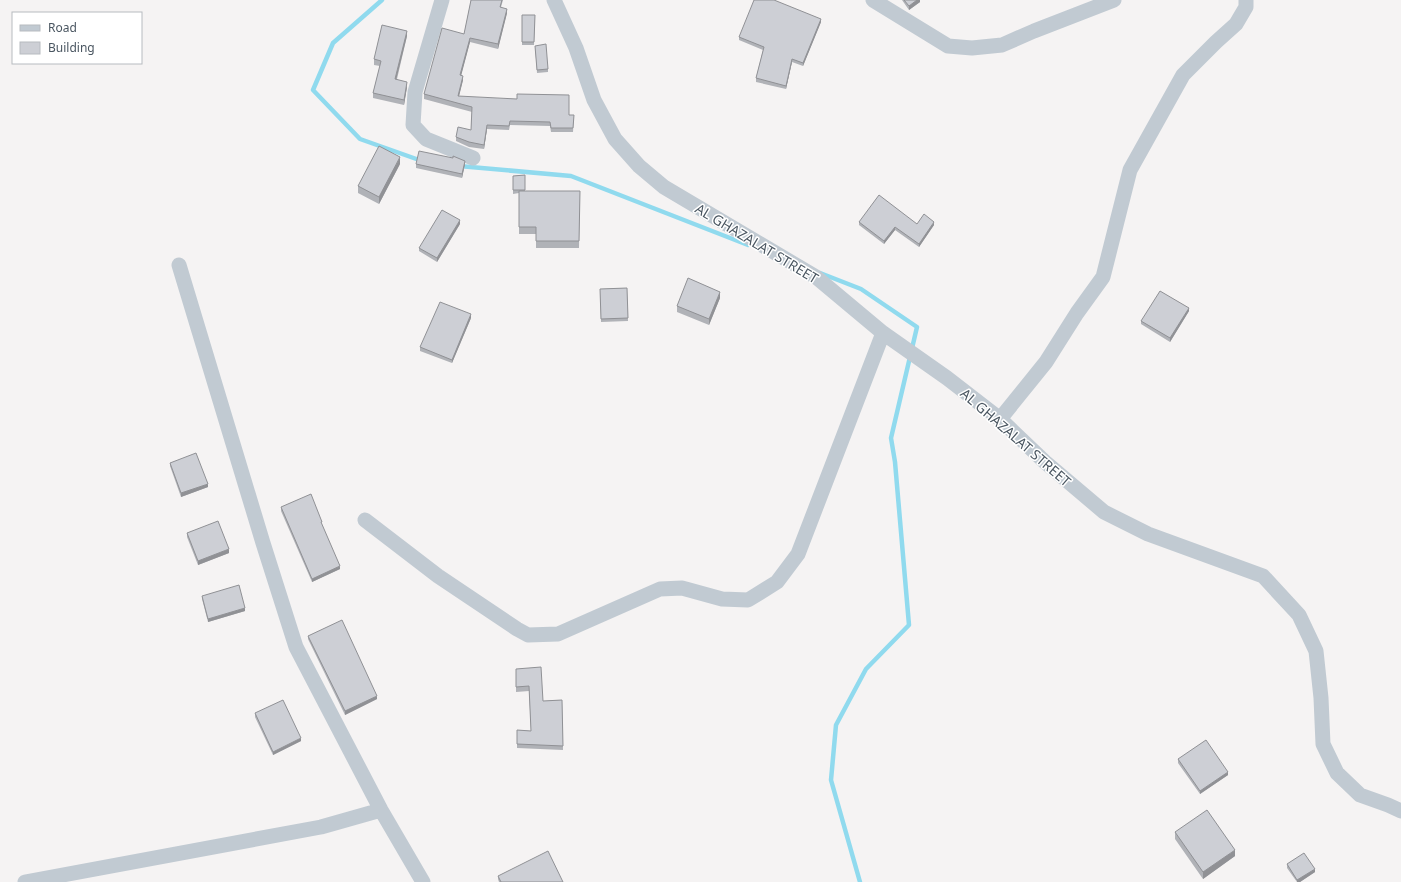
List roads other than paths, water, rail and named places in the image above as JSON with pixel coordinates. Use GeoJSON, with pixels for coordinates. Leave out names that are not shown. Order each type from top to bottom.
{"type":"FeatureCollection","features":[{"type":"Feature","properties":{"kind":"street"},"geometry":{"type":"LineString","coordinates":[[442,0],[415,92],[413,125],[426,139],[473,158]]}},
{"type":"Feature","properties":{"kind":"street","name":"AL GHAZALAT STREET"},"geometry":{"type":"LineString","coordinates":[[554,0],[576,48],[594,100],[615,139],[639,166],[664,187],[816,277],[883,333],[947,378],[1000,419],[1045,462],[1104,512],[1148,534],[1264,576],[1299,615],[1316,650],[1321,698],[1323,744],[1337,772],[1360,795],[1401,811]]}},
{"type":"Feature","properties":{"kind":"street"},"geometry":{"type":"LineString","coordinates":[[874,0],[948,46],[972,48],[1002,45],[1114,0]]}},
{"type":"Feature","properties":{"kind":"street"},"geometry":{"type":"LineString","coordinates":[[1000,419],[1046,362],[1077,313],[1103,277],[1130,170],[1182,75],[1236,24],[1246,6],[1246,0]]}},
{"type":"Feature","properties":{"kind":"street"},"geometry":{"type":"LineString","coordinates":[[179,265],[296,647],[381,810],[423,882]]}},
{"type":"Feature","properties":{"kind":"street"},"geometry":{"type":"LineString","coordinates":[[365,520],[438,576],[528,635],[558,634],[660,589],[682,588],[722,599],[748,600],[777,582],[798,554],[883,333]]}},
{"type":"Feature","properties":{"kind":"street"},"geometry":{"type":"LineString","coordinates":[[25,882],[321,827],[381,810]]}},
{"type":"Feature","properties":{"kind":"waterway"},"geometry":{"type":"LineString","coordinates":[[382,0],[333,43],[313,90],[360,139],[422,161]]}},
{"type":"Feature","properties":{"kind":"waterway"},"geometry":{"type":"LineString","coordinates":[[459,166],[571,176],[748,245]]}},
{"type":"Feature","properties":{"kind":"waterway"},"geometry":{"type":"LineString","coordinates":[[820,273],[861,289],[917,327],[891,438],[895,462],[909,625],[866,669],[836,725],[831,780],[860,882]]}}]}
